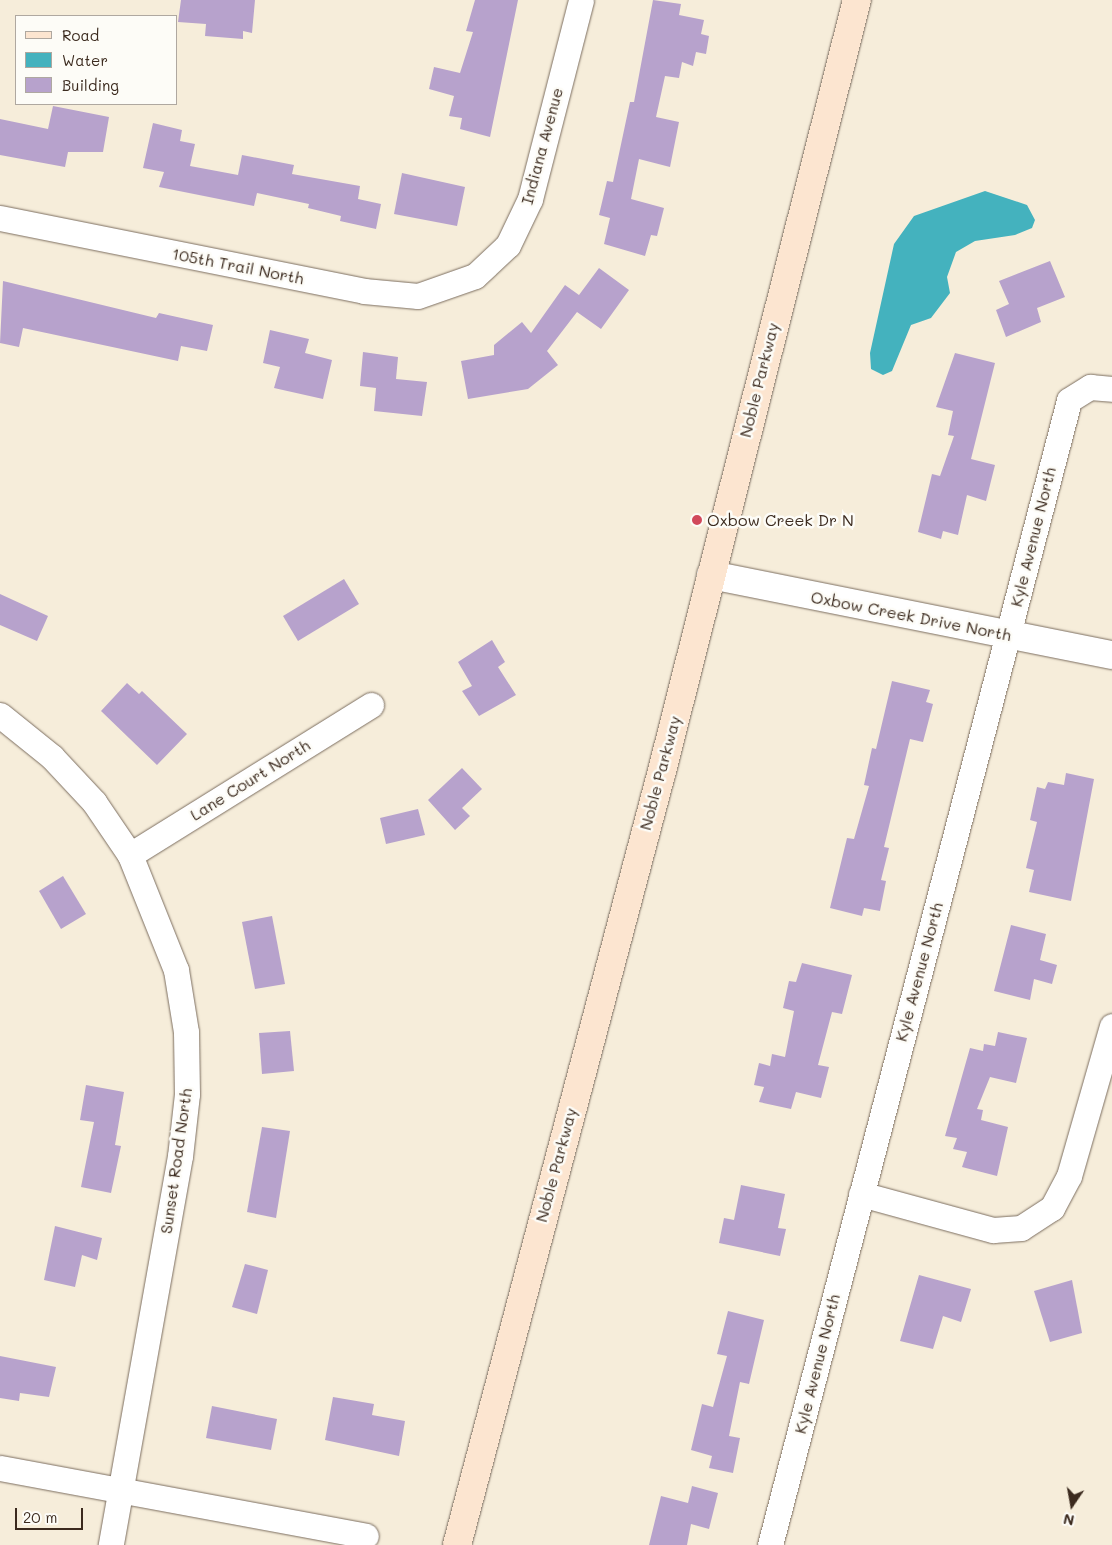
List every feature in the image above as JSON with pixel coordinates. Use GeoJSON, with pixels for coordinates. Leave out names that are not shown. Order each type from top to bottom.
{"type":"FeatureCollection","features":[{"type":"Feature","properties":{"kind":"main road","name":"Noble Parkway"},"geometry":{"type":"LineString","coordinates":[[457,1545],[710,575],[857,0]]}},
{"type":"Feature","properties":{"kind":"street","name":"Indiana Avenue"},"geometry":{"type":"LineString","coordinates":[[476,276],[508,245],[530,199],[581,0]]}},
{"type":"Feature","properties":{"kind":"street","name":"105th Trail North"},"geometry":{"type":"LineString","coordinates":[[0,218],[364,291],[418,296],[476,276]]}},
{"type":"Feature","properties":{"kind":"street","name":"Kyle Avenue North"},"geometry":{"type":"LineString","coordinates":[[770,1545],[1009,636],[1069,400],[1090,387],[1112,389]]}},
{"type":"Feature","properties":{"kind":"street","name":"Oxbow Creek Drive North"},"geometry":{"type":"LineString","coordinates":[[710,575],[1112,655]]}},
{"type":"Feature","properties":{"kind":"street","name":"Lane Court North"},"geometry":{"type":"LineString","coordinates":[[130,855],[371,705]]}},
{"type":"Feature","properties":{"kind":"street","name":"Sunset Road North"},"geometry":{"type":"LineString","coordinates":[[0,715],[52,757],[82,789],[130,855],[176,970],[186,1032],[187,1094],[111,1545]]}},
{"type":"Feature","properties":{"kind":"street"},"geometry":{"type":"LineString","coordinates":[[861,1194],[992,1230],[1021,1228],[1052,1208],[1069,1176],[1112,1026]]}},
{"type":"Feature","properties":{"kind":"street"},"geometry":{"type":"LineString","coordinates":[[0,1468],[366,1536]]}},
{"type":"Feature","properties":{"kind":"water"},"geometry":{"type":"Polygon","coordinates":[[[985,191],[1027,205],[1035,220],[1032,228],[1015,235],[975,241],[956,252],[947,277],[950,293],[931,318],[911,325],[892,371],[883,375],[871,369],[870,353],[894,244],[914,216],[985,191]]]}},
{"type":"Feature","properties":{"kind":"building"},"geometry":{"type":"Polygon","coordinates":[[[181,0],[255,0],[252,33],[243,31],[243,39],[205,36],[206,24],[178,22],[181,0]]]}},
{"type":"Feature","properties":{"kind":"building"},"geometry":{"type":"Polygon","coordinates":[[[475,0],[518,0],[490,137],[460,129],[462,118],[449,116],[454,96],[429,89],[434,67],[460,73],[473,32],[466,31],[475,0]]]}},
{"type":"Feature","properties":{"kind":"building"},"geometry":{"type":"Polygon","coordinates":[[[653,0],[681,4],[679,15],[704,20],[701,34],[709,36],[706,54],[696,52],[693,66],[682,62],[679,78],[665,76],[656,117],[679,122],[670,167],[639,159],[631,199],[664,208],[657,236],[651,235],[645,256],[604,244],[610,218],[599,215],[607,181],[613,182],[630,102],[634,102],[653,0]]]}},
{"type":"Feature","properties":{"kind":"building"},"geometry":{"type":"Polygon","coordinates":[[[53,106],[109,117],[103,152],[68,152],[65,167],[0,155],[0,119],[48,129],[53,106]]]}},
{"type":"Feature","properties":{"kind":"building"},"geometry":{"type":"Polygon","coordinates":[[[153,123],[182,130],[180,141],[195,144],[190,166],[238,175],[242,155],[294,165],[292,174],[360,186],[358,199],[381,204],[376,229],[340,221],[341,216],[308,208],[309,204],[257,193],[254,206],[159,187],[164,172],[143,168],[153,123]]]}},
{"type":"Feature","properties":{"kind":"building"},"geometry":{"type":"Polygon","coordinates":[[[402,173],[465,187],[457,226],[394,214],[402,173]]]}},
{"type":"Feature","properties":{"kind":"building"},"geometry":{"type":"Polygon","coordinates":[[[1050,261],[1065,297],[1037,308],[1041,322],[1006,337],[996,310],[1009,304],[999,281],[1050,261]]]}},
{"type":"Feature","properties":{"kind":"building"},"geometry":{"type":"Polygon","coordinates":[[[599,268],[629,290],[601,329],[577,312],[547,351],[558,365],[528,389],[468,399],[461,361],[494,355],[494,345],[522,322],[531,333],[565,285],[579,295],[599,268]]]}},
{"type":"Feature","properties":{"kind":"building"},"geometry":{"type":"Polygon","coordinates":[[[3,281],[156,318],[159,313],[213,325],[207,351],[181,346],[178,361],[23,328],[19,347],[0,343],[3,281]]]}},
{"type":"Feature","properties":{"kind":"building"},"geometry":{"type":"Polygon","coordinates":[[[270,330],[309,339],[305,353],[332,360],[323,399],[274,388],[280,367],[263,363],[270,330]]]}},
{"type":"Feature","properties":{"kind":"building"},"geometry":{"type":"Polygon","coordinates":[[[363,352],[398,357],[396,379],[427,382],[422,416],[374,411],[376,388],[360,386],[363,352]]]}},
{"type":"Feature","properties":{"kind":"building"},"geometry":{"type":"Polygon","coordinates":[[[955,353],[995,363],[971,459],[995,465],[986,501],[967,495],[958,535],[943,531],[941,539],[918,532],[932,474],[940,476],[954,436],[948,435],[953,411],[936,407],[955,353]]]}},
{"type":"Feature","properties":{"kind":"building"},"geometry":{"type":"Polygon","coordinates":[[[344,579],[359,604],[298,641],[283,616],[344,579]]]}},
{"type":"Feature","properties":{"kind":"building"},"geometry":{"type":"Polygon","coordinates":[[[0,594],[48,616],[37,641],[0,625],[0,594]]]}},
{"type":"Feature","properties":{"kind":"building"},"geometry":{"type":"Polygon","coordinates":[[[492,640],[505,662],[498,667],[516,695],[479,716],[462,691],[472,686],[458,662],[492,640]]]}},
{"type":"Feature","properties":{"kind":"building"},"geometry":{"type":"Polygon","coordinates":[[[892,681],[930,690],[926,702],[933,704],[923,742],[910,739],[884,847],[889,848],[881,880],[886,881],[880,911],[864,908],[862,916],[830,908],[847,838],[854,839],[869,786],[864,785],[872,748],[876,749],[892,681]]]}},
{"type":"Feature","properties":{"kind":"building"},"geometry":{"type":"Polygon","coordinates":[[[127,683],[139,694],[142,691],[187,734],[157,765],[101,711],[127,683]]]}},
{"type":"Feature","properties":{"kind":"building"},"geometry":{"type":"Polygon","coordinates":[[[462,768],[482,789],[462,808],[470,816],[455,830],[428,800],[462,768]]]}},
{"type":"Feature","properties":{"kind":"building"},"geometry":{"type":"Polygon","coordinates":[[[1066,773],[1094,779],[1071,901],[1029,892],[1034,870],[1026,868],[1037,822],[1030,820],[1037,787],[1045,789],[1048,782],[1064,785],[1066,773]]]}},
{"type":"Feature","properties":{"kind":"building"},"geometry":{"type":"Polygon","coordinates":[[[418,809],[425,835],[386,844],[380,818],[418,809]]]}},
{"type":"Feature","properties":{"kind":"building"},"geometry":{"type":"Polygon","coordinates":[[[63,876],[86,914],[61,929],[39,891],[63,876]]]}},
{"type":"Feature","properties":{"kind":"building"},"geometry":{"type":"Polygon","coordinates":[[[272,916],[285,984],[255,989],[242,922],[272,916]]]}},
{"type":"Feature","properties":{"kind":"building"},"geometry":{"type":"Polygon","coordinates":[[[1011,925],[1046,934],[1040,960],[1057,965],[1052,984],[1034,979],[1030,1000],[994,991],[1011,925]]]}},
{"type":"Feature","properties":{"kind":"building"},"geometry":{"type":"Polygon","coordinates":[[[802,963],[852,975],[842,1014],[832,1012],[818,1065],[829,1067],[821,1098],[796,1092],[791,1109],[759,1102],[764,1087],[754,1085],[759,1063],[770,1066],[772,1054],[785,1057],[794,1011],[783,1008],[789,981],[796,982],[802,963]]]}},
{"type":"Feature","properties":{"kind":"building"},"geometry":{"type":"Polygon","coordinates":[[[290,1031],[294,1071],[262,1074],[259,1033],[290,1031]]]}},
{"type":"Feature","properties":{"kind":"building"},"geometry":{"type":"Polygon","coordinates":[[[998,1032],[1027,1038],[1016,1083],[990,1077],[977,1109],[983,1110],[981,1120],[1008,1127],[997,1176],[962,1167],[967,1152],[953,1149],[957,1138],[945,1136],[970,1048],[983,1051],[984,1044],[995,1046],[998,1032]]]}},
{"type":"Feature","properties":{"kind":"building"},"geometry":{"type":"Polygon","coordinates":[[[86,1085],[124,1092],[115,1145],[121,1146],[111,1193],[81,1187],[94,1122],[80,1120],[86,1085]]]}},
{"type":"Feature","properties":{"kind":"building"},"geometry":{"type":"Polygon","coordinates":[[[262,1127],[290,1131],[276,1218],[247,1212],[262,1127]]]}},
{"type":"Feature","properties":{"kind":"building"},"geometry":{"type":"Polygon","coordinates":[[[741,1185],[785,1194],[778,1228],[786,1229],[780,1256],[719,1243],[724,1218],[734,1220],[741,1185]]]}},
{"type":"Feature","properties":{"kind":"building"},"geometry":{"type":"Polygon","coordinates":[[[55,1226],[102,1238],[97,1260],[82,1255],[75,1287],[44,1280],[55,1226]]]}},
{"type":"Feature","properties":{"kind":"building"},"geometry":{"type":"Polygon","coordinates":[[[245,1264],[268,1270],[257,1314],[232,1307],[245,1264]]]}},
{"type":"Feature","properties":{"kind":"building"},"geometry":{"type":"Polygon","coordinates":[[[919,1275],[971,1289],[961,1322],[943,1316],[933,1349],[900,1341],[919,1275]]]}},
{"type":"Feature","properties":{"kind":"building"},"geometry":{"type":"Polygon","coordinates":[[[1072,1280],[1082,1333],[1050,1342],[1034,1291],[1072,1280]]]}},
{"type":"Feature","properties":{"kind":"building"},"geometry":{"type":"Polygon","coordinates":[[[728,1311],[764,1320],[749,1384],[740,1382],[729,1436],[740,1438],[733,1473],[709,1468],[712,1456],[691,1450],[702,1404],[713,1407],[727,1356],[717,1354],[728,1311]]]}},
{"type":"Feature","properties":{"kind":"building"},"geometry":{"type":"Polygon","coordinates":[[[0,1356],[56,1367],[49,1397],[20,1393],[19,1401],[0,1398],[0,1356]]]}},
{"type":"Feature","properties":{"kind":"building"},"geometry":{"type":"Polygon","coordinates":[[[333,1397],[374,1404],[372,1415],[405,1421],[399,1456],[325,1440],[333,1397]]]}},
{"type":"Feature","properties":{"kind":"building"},"geometry":{"type":"Polygon","coordinates":[[[212,1406],[277,1419],[271,1450],[206,1438],[212,1406]]]}},
{"type":"Feature","properties":{"kind":"building"},"geometry":{"type":"Polygon","coordinates":[[[692,1486],[718,1493],[709,1529],[691,1524],[687,1545],[649,1545],[661,1496],[688,1503],[692,1486]]]}},
{"type":"Feature","properties":{"kind":"place","name":"Oxbow Creek Dr N"},"geometry":{"type":"Point","coordinates":[697,520]}}]}
